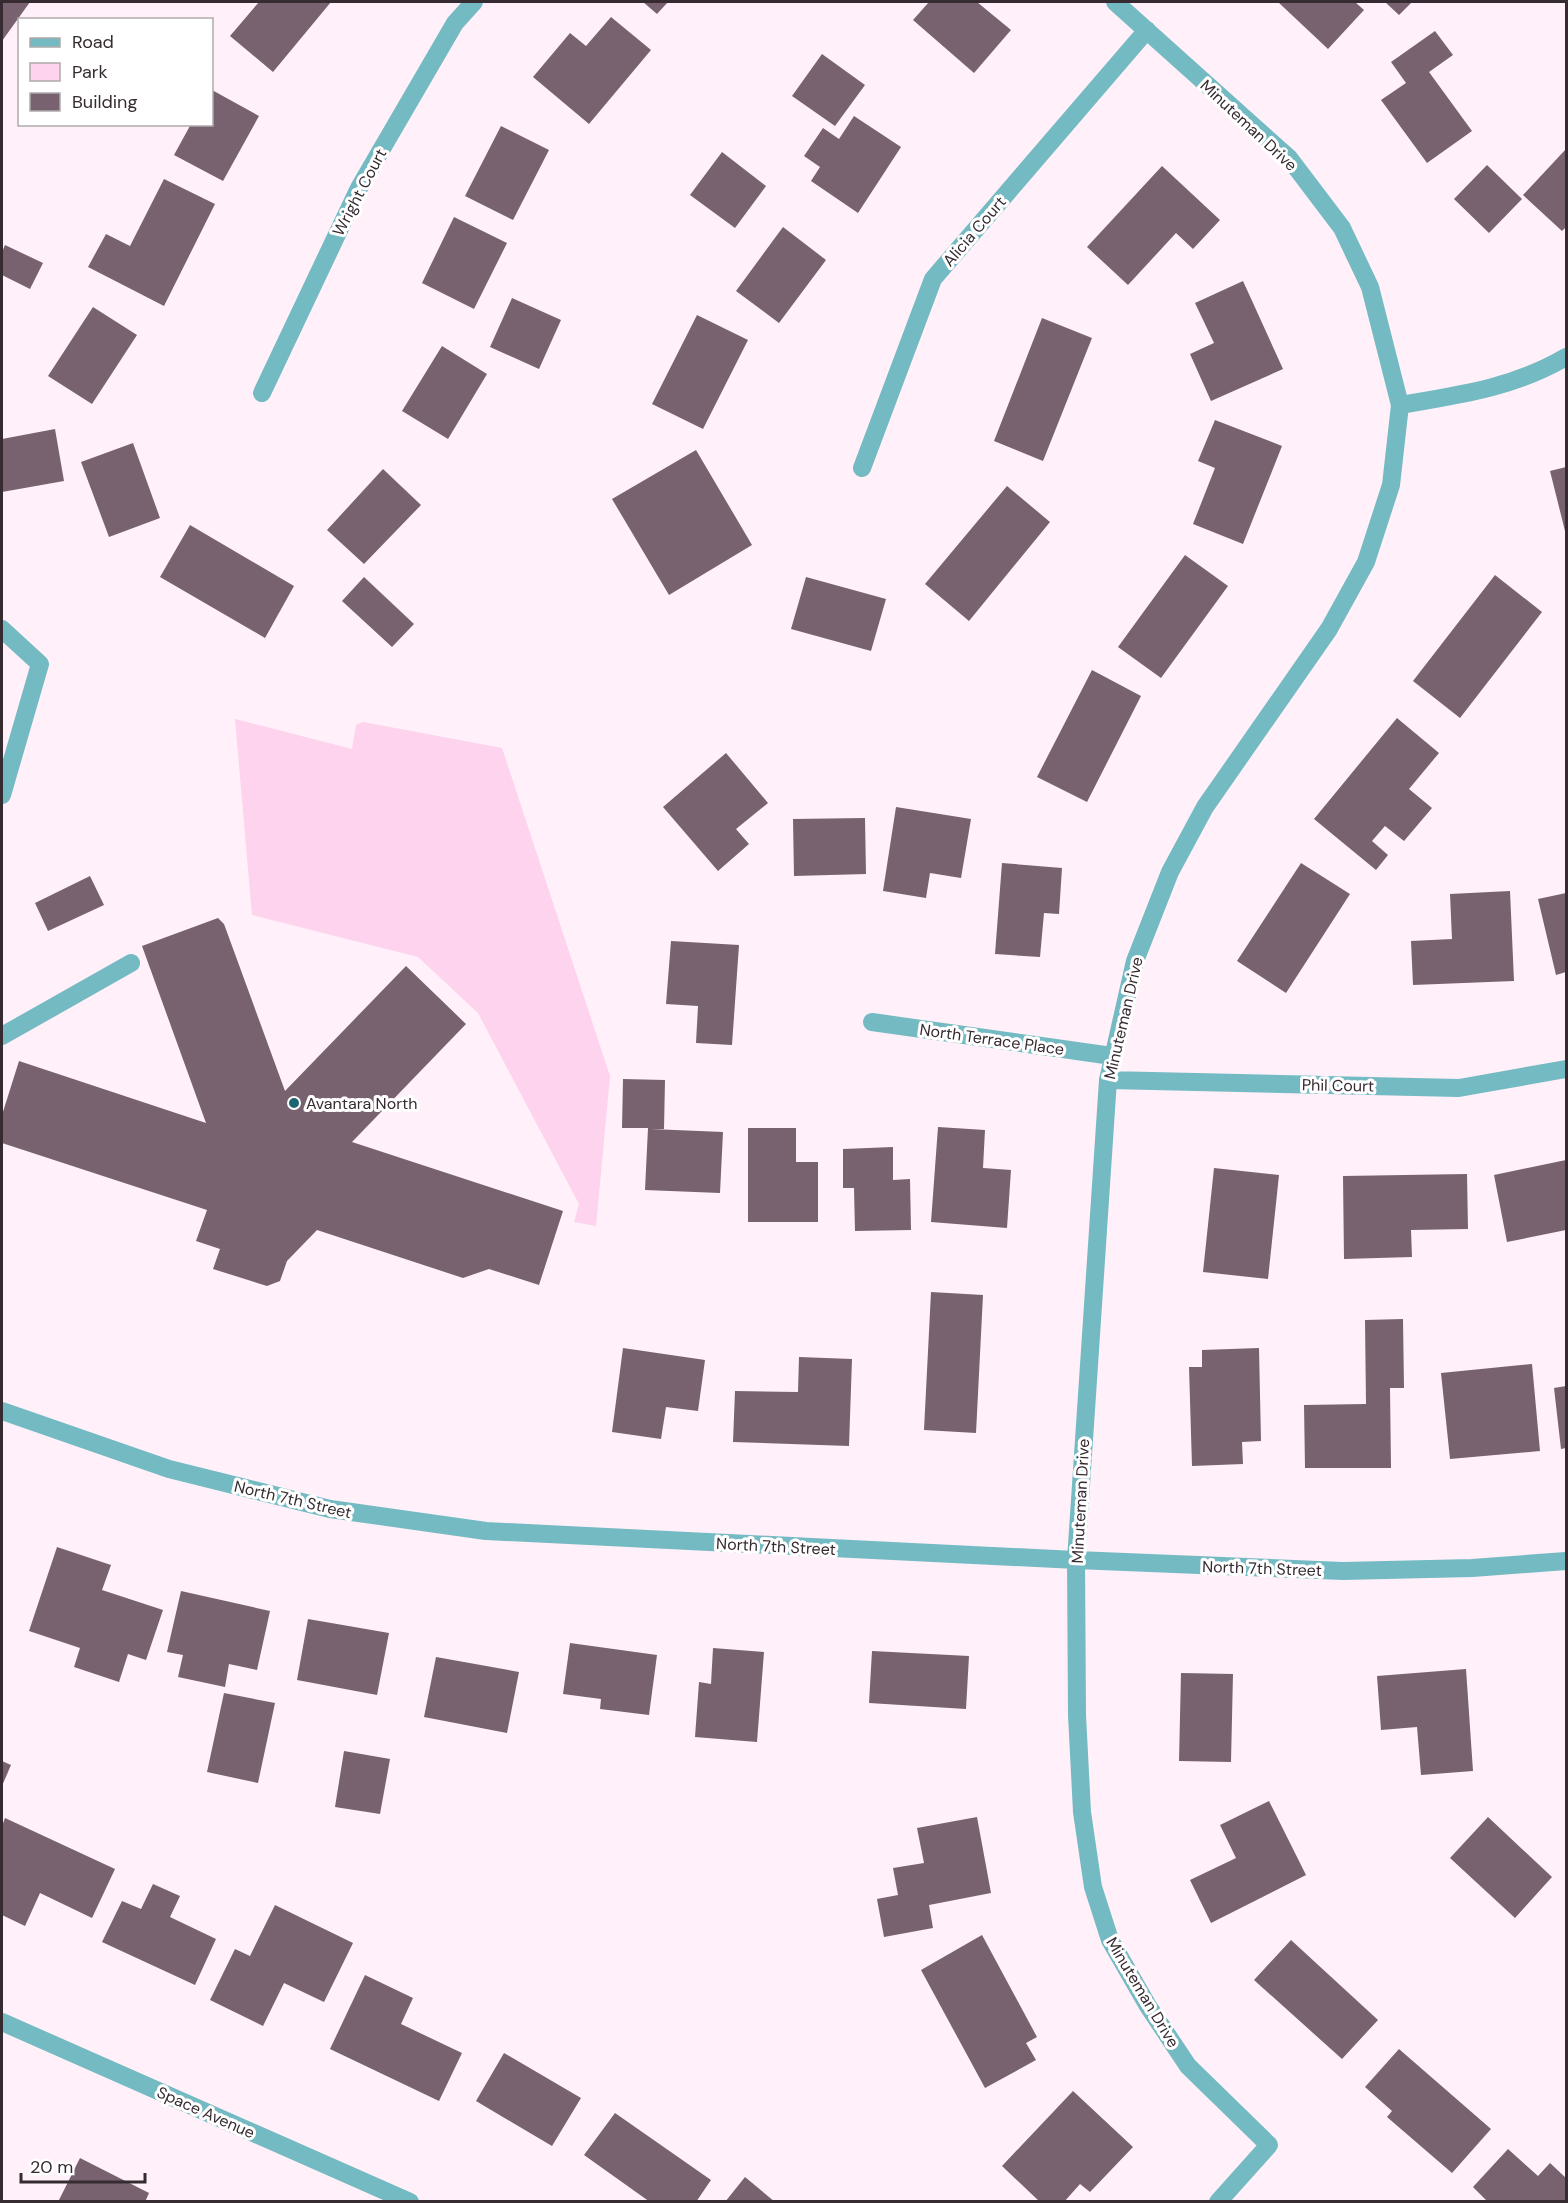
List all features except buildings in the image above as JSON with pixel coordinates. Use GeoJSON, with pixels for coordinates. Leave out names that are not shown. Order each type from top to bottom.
{"type":"FeatureCollection","features":[{"type":"Feature","properties":{"kind":"street","name":"Wright Court"},"geometry":{"type":"LineString","coordinates":[[262,393],[359,188],[455,23],[474,2]]}},
{"type":"Feature","properties":{"kind":"street","name":"Minuteman Drive"},"geometry":{"type":"LineString","coordinates":[[1115,2],[1289,158],[1342,228],[1370,287],[1400,405],[1391,485],[1366,562],[1329,629],[1205,807],[1170,872],[1135,961],[1108,1080],[1076,1560],[1077,1715],[1082,1812],[1093,1887],[1110,1940],[1148,2006],[1188,2066],[1269,2145],[1218,2202]]}},
{"type":"Feature","properties":{"kind":"street","name":"Alicia Court"},"geometry":{"type":"LineString","coordinates":[[862,468],[933,279],[1147,30]]}},
{"type":"Feature","properties":{"kind":"street"},"geometry":{"type":"LineString","coordinates":[[1400,405],[1478,392],[1539,373],[1566,357]]}},
{"type":"Feature","properties":{"kind":"street"},"geometry":{"type":"LineString","coordinates":[[2,629],[40,664],[2,795]]}},
{"type":"Feature","properties":{"kind":"street"},"geometry":{"type":"LineString","coordinates":[[2,1036],[131,963]]}},
{"type":"Feature","properties":{"kind":"street","name":"North Terrace Place"},"geometry":{"type":"LineString","coordinates":[[872,1022],[1112,1056]]}},
{"type":"Feature","properties":{"kind":"street","name":"Phil Court"},"geometry":{"type":"LineString","coordinates":[[1108,1080],[1459,1088],[1566,1069]]}},
{"type":"Feature","properties":{"kind":"street","name":"North 7th Street"},"geometry":{"type":"LineString","coordinates":[[2,1411],[181,1472],[330,1509],[514,1533],[1343,1571],[1472,1568],[1566,1561]]}},
{"type":"Feature","properties":{"kind":"street","name":"Space Avenue"},"geometry":{"type":"LineString","coordinates":[[2,2022],[410,2202]]}},
{"type":"Feature","properties":{"kind":"green space"},"geometry":{"type":"Polygon","coordinates":[[[235,719],[352,749],[356,725],[363,722],[502,748],[610,1076],[596,1226],[574,1222],[579,1204],[478,1013],[418,957],[252,915],[235,719]]]}},
{"type":"Feature","properties":{"kind":"place","name":"Avantara North"},"geometry":{"type":"Point","coordinates":[294,1103]}}]}
